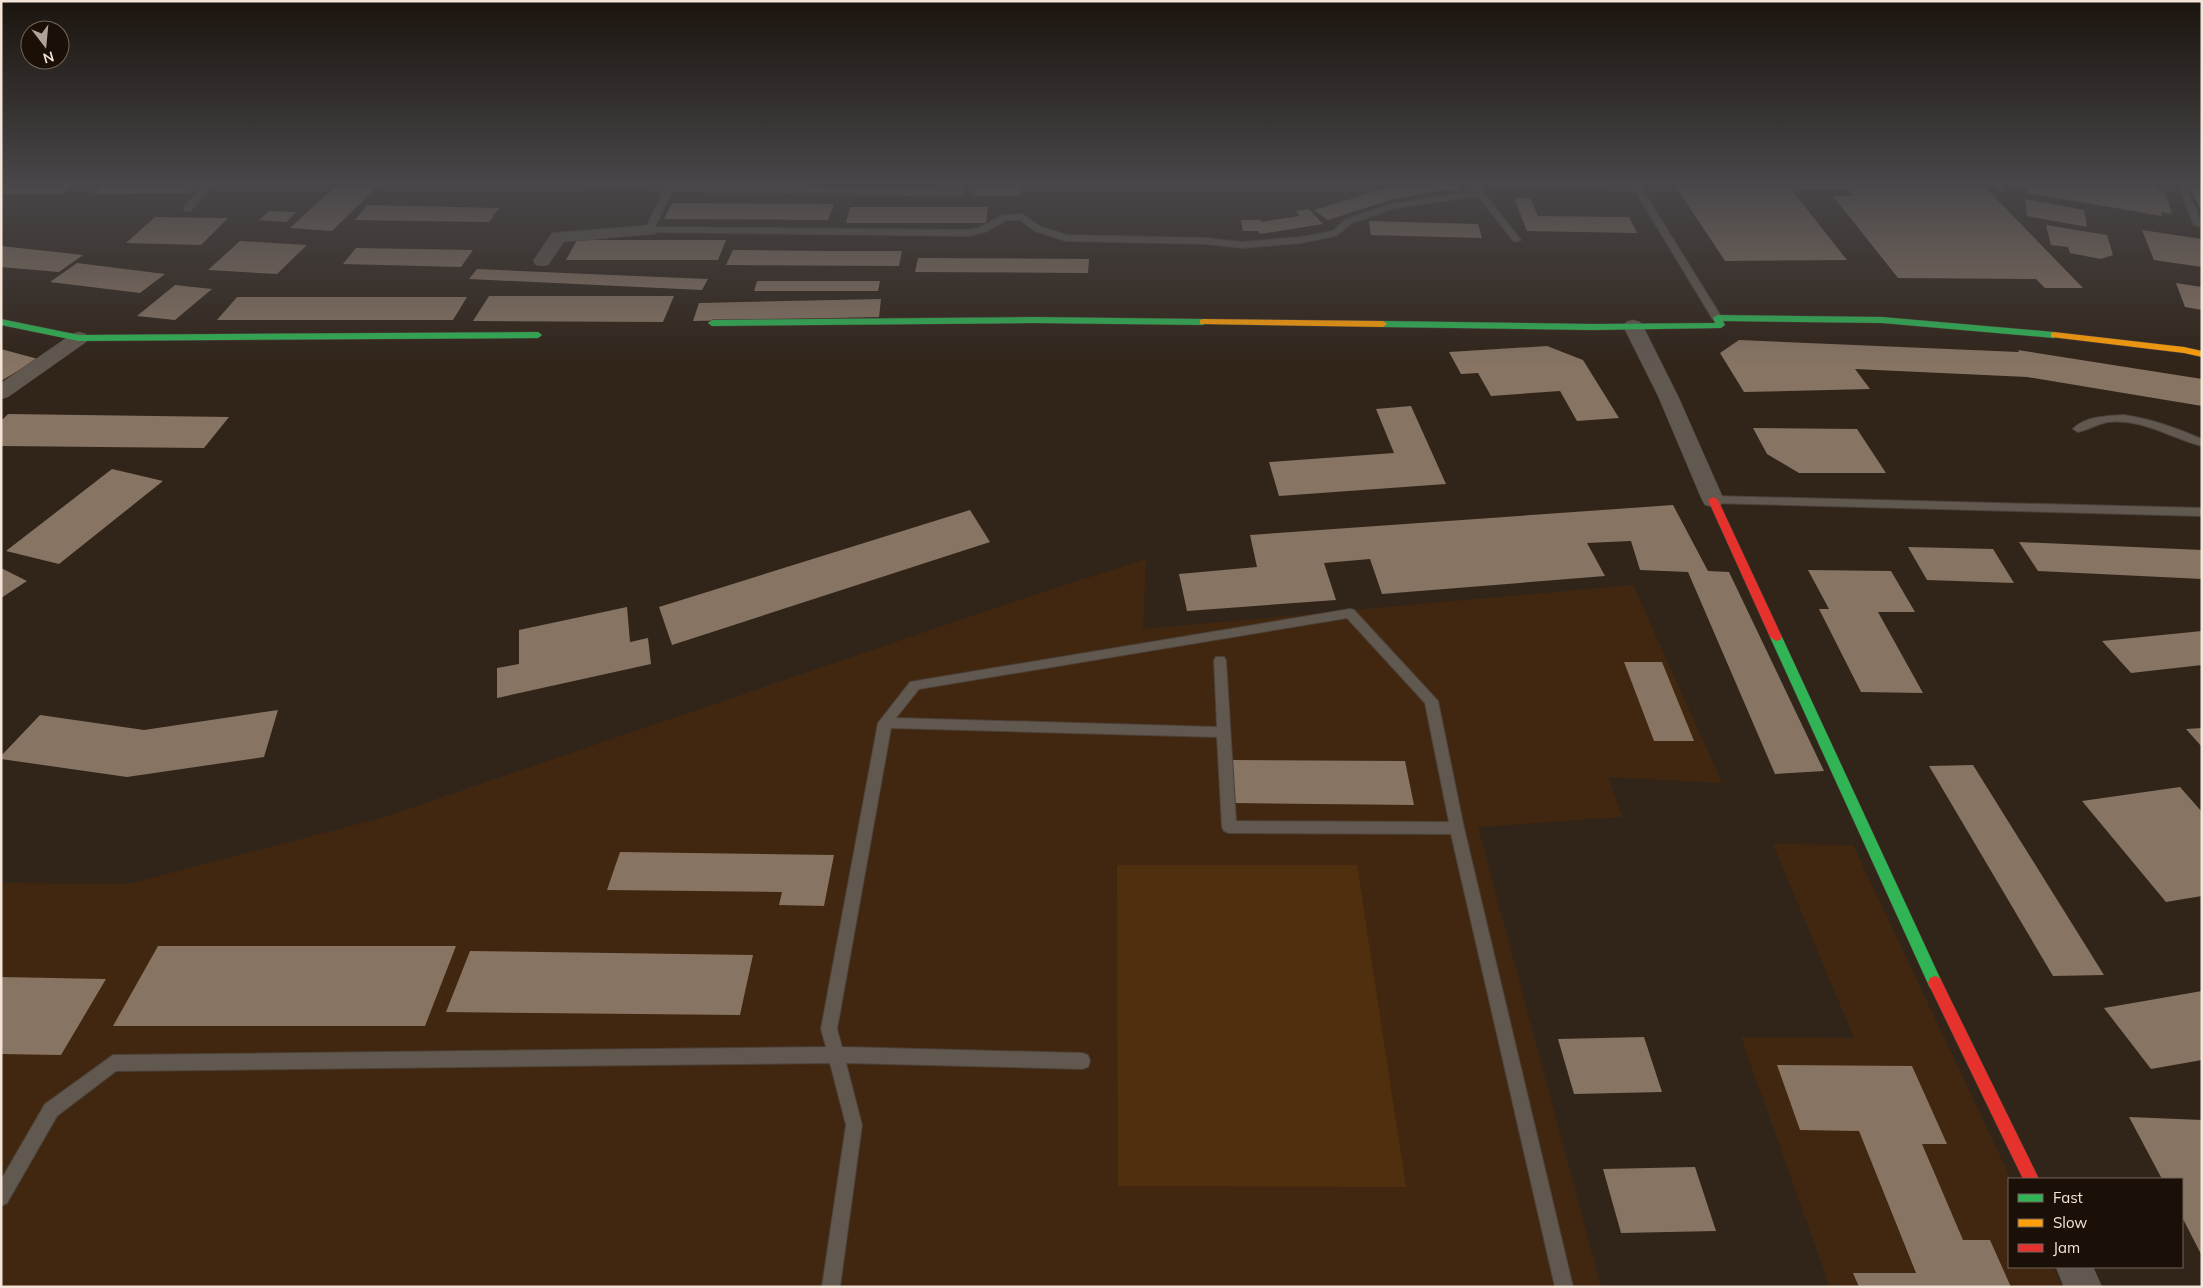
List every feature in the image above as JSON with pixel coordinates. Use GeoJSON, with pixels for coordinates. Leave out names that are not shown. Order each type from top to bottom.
{"type":"FeatureCollection","features":[{"type":"Feature","properties":{"kind":"street"},"geometry":{"type":"LineString","coordinates":[[542,261],[553,244]]}},
{"type":"Feature","properties":{"kind":"street"},"geometry":{"type":"LineString","coordinates":[[712,323],[1033,320],[1633,326],[1721,324],[1717,318]]}},
{"type":"Feature","properties":{"kind":"street"},"geometry":{"type":"LineString","coordinates":[[1717,318],[1882,320],[2000,329],[2184,350],[2202,354]]}},
{"type":"Feature","properties":{"kind":"street"},"geometry":{"type":"LineString","coordinates":[[1,322],[79,338],[538,335]]}},
{"type":"Feature","properties":{"kind":"street"},"geometry":{"type":"LineString","coordinates":[[1633,326],[1668,396],[1713,500],[1938,989],[2031,1178]]}},
{"type":"Feature","properties":{"kind":"street"},"geometry":{"type":"LineString","coordinates":[[1,393],[79,338]]}},
{"type":"Feature","properties":{"kind":"street"},"geometry":{"type":"LineString","coordinates":[[2074,1268],[2084,1287]]}},
{"type":"Feature","properties":{"kind":"lane"},"geometry":{"type":"LineString","coordinates":[[1234,244],[1252,244]]}},
{"type":"Feature","properties":{"kind":"lane"},"geometry":{"type":"LineString","coordinates":[[1672,244],[1717,318]]}},
{"type":"Feature","properties":{"kind":"lane"},"geometry":{"type":"LineString","coordinates":[[2078,429],[2090,422],[2106,418],[2128,419],[2151,423],[2202,443]]}},
{"type":"Feature","properties":{"kind":"lane"},"geometry":{"type":"LineString","coordinates":[[1713,500],[2202,512]]}},
{"type":"Feature","properties":{"kind":"lane"},"geometry":{"type":"LineString","coordinates":[[831,1287],[854,1125],[829,1029],[886,723],[915,685],[1350,613],[1431,701],[1457,828],[1564,1287]]}},
{"type":"Feature","properties":{"kind":"lane"},"geometry":{"type":"LineString","coordinates":[[1220,660],[1229,827],[1457,828]]}},
{"type":"Feature","properties":{"kind":"lane"},"geometry":{"type":"LineString","coordinates":[[886,723],[1223,732]]}},
{"type":"Feature","properties":{"kind":"lane"},"geometry":{"type":"LineString","coordinates":[[1,1197],[51,1110],[113,1063],[836,1055],[1082,1061]]}},
{"type":"Feature","properties":{"kind":"shaded area"},"geometry":{"type":"Polygon","coordinates":[[[1146,559],[1143,629],[1633,585],[1722,783],[1608,777],[1622,817],[1478,827],[1601,1287],[1,1287],[1,883],[128,884],[381,818],[1013,602],[1146,559]]]}},
{"type":"Feature","properties":{"kind":"shaded area"},"geometry":{"type":"Polygon","coordinates":[[[1773,844],[1853,845],[2011,1178],[2008,1178],[2008,1268],[2053,1268],[2062,1287],[1830,1287],[1741,1037],[1854,1038],[1773,844]]]}},
{"type":"Feature","properties":{"kind":"shaded area"},"geometry":{"type":"Polygon","coordinates":[[[1117,865],[1357,865],[1406,1187],[1118,1186],[1117,865]]]}},
{"type":"Feature","properties":{"kind":"building"},"geometry":{"type":"Polygon","coordinates":[[[237,244],[307,245],[277,274],[208,270],[237,244]]]}},
{"type":"Feature","properties":{"kind":"building"},"geometry":{"type":"Polygon","coordinates":[[[575,244],[724,244],[718,260],[566,260],[575,244]]]}},
{"type":"Feature","properties":{"kind":"building"},"geometry":{"type":"Polygon","coordinates":[[[1714,244],[1834,244],[1847,260],[1725,261],[1714,244]]]}},
{"type":"Feature","properties":{"kind":"building"},"geometry":{"type":"Polygon","coordinates":[[[1871,244],[2040,244],[2083,288],[2045,288],[2036,279],[1898,278],[1871,244]]]}},
{"type":"Feature","properties":{"kind":"building"},"geometry":{"type":"Polygon","coordinates":[[[2110,244],[2113,255],[2101,259],[2070,253],[2068,247],[2051,245],[2110,244]]]}},
{"type":"Feature","properties":{"kind":"building"},"geometry":{"type":"Polygon","coordinates":[[[2148,244],[2202,244],[2202,267],[2154,260],[2148,244]]]}},
{"type":"Feature","properties":{"kind":"building"},"geometry":{"type":"Polygon","coordinates":[[[1,246],[83,255],[59,272],[1,267],[1,246]]]}},
{"type":"Feature","properties":{"kind":"building"},"geometry":{"type":"Polygon","coordinates":[[[356,248],[473,250],[461,267],[343,264],[356,248]]]}},
{"type":"Feature","properties":{"kind":"building"},"geometry":{"type":"Polygon","coordinates":[[[733,250],[902,251],[899,266],[726,265],[733,250]]]}},
{"type":"Feature","properties":{"kind":"building"},"geometry":{"type":"Polygon","coordinates":[[[918,258],[1089,259],[1088,273],[915,272],[918,258]]]}},
{"type":"Feature","properties":{"kind":"building"},"geometry":{"type":"Polygon","coordinates":[[[77,263],[165,274],[140,293],[50,282],[77,263]]]}},
{"type":"Feature","properties":{"kind":"building"},"geometry":{"type":"Polygon","coordinates":[[[477,269],[708,279],[702,290],[469,279],[477,269]]]}},
{"type":"Feature","properties":{"kind":"building"},"geometry":{"type":"Polygon","coordinates":[[[757,281],[880,281],[878,291],[754,291],[757,281]]]}},
{"type":"Feature","properties":{"kind":"building"},"geometry":{"type":"Polygon","coordinates":[[[2176,283],[2202,287],[2202,310],[2185,307],[2176,283]]]}},
{"type":"Feature","properties":{"kind":"building"},"geometry":{"type":"Polygon","coordinates":[[[175,285],[212,289],[175,320],[137,316],[175,285]]]}},
{"type":"Feature","properties":{"kind":"building"},"geometry":{"type":"Polygon","coordinates":[[[489,296],[674,296],[663,322],[473,321],[489,296]]]}},
{"type":"Feature","properties":{"kind":"building"},"geometry":{"type":"Polygon","coordinates":[[[237,297],[467,297],[453,320],[217,320],[237,297]]]}},
{"type":"Feature","properties":{"kind":"building"},"geometry":{"type":"Polygon","coordinates":[[[881,299],[879,317],[693,321],[699,303],[881,299]]]}},
{"type":"Feature","properties":{"kind":"building"},"geometry":{"type":"Polygon","coordinates":[[[1739,340],[2019,352],[2018,350],[2202,379],[2202,406],[2027,377],[1855,369],[1870,389],[1744,392],[1720,353],[1739,340]]]}},
{"type":"Feature","properties":{"kind":"building"},"geometry":{"type":"Polygon","coordinates":[[[1547,346],[1583,360],[1619,418],[1577,421],[1560,391],[1491,396],[1478,373],[1461,374],[1449,352],[1547,346]]]}},
{"type":"Feature","properties":{"kind":"building"},"geometry":{"type":"Polygon","coordinates":[[[1,349],[38,359],[1,381],[1,349]]]}},
{"type":"Feature","properties":{"kind":"building"},"geometry":{"type":"Polygon","coordinates":[[[1411,406],[1446,484],[1279,496],[1269,462],[1394,453],[1376,409],[1411,406]]]}},
{"type":"Feature","properties":{"kind":"building"},"geometry":{"type":"Polygon","coordinates":[[[8,414],[229,417],[204,448],[1,446],[1,421],[8,414]]]}},
{"type":"Feature","properties":{"kind":"building"},"geometry":{"type":"Polygon","coordinates":[[[1753,428],[1857,429],[1886,473],[1799,473],[1767,454],[1753,428]]]}},
{"type":"Feature","properties":{"kind":"building"},"geometry":{"type":"Polygon","coordinates":[[[112,469],[163,481],[59,564],[6,551],[112,469]]]}},
{"type":"Feature","properties":{"kind":"building"},"geometry":{"type":"Polygon","coordinates":[[[1673,505],[1708,571],[1729,572],[1824,771],[1775,774],[1688,572],[1640,570],[1631,541],[1587,543],[1605,576],[1382,594],[1370,559],[1324,563],[1336,600],[1187,611],[1179,574],[1257,567],[1250,535],[1673,505]]]}},
{"type":"Feature","properties":{"kind":"building"},"geometry":{"type":"Polygon","coordinates":[[[970,510],[990,542],[672,645],[659,607],[970,510]]]}},
{"type":"Feature","properties":{"kind":"building"},"geometry":{"type":"Polygon","coordinates":[[[2019,542],[2202,550],[2202,579],[2038,571],[2019,542]]]}},
{"type":"Feature","properties":{"kind":"building"},"geometry":{"type":"Polygon","coordinates":[[[1908,547],[1993,549],[2014,583],[1927,580],[1908,547]]]}},
{"type":"Feature","properties":{"kind":"building"},"geometry":{"type":"Polygon","coordinates":[[[1,568],[27,581],[1,598],[1,568]]]}},
{"type":"Feature","properties":{"kind":"building"},"geometry":{"type":"Polygon","coordinates":[[[1808,570],[1891,571],[1915,612],[1878,612],[1923,693],[1861,692],[1819,609],[1829,609],[1808,570]]]}},
{"type":"Feature","properties":{"kind":"building"},"geometry":{"type":"Polygon","coordinates":[[[627,607],[630,642],[648,638],[651,664],[497,698],[497,668],[519,664],[519,630],[627,607]]]}},
{"type":"Feature","properties":{"kind":"building"},"geometry":{"type":"Polygon","coordinates":[[[2202,631],[2202,665],[2131,673],[2102,641],[2202,631]]]}},
{"type":"Feature","properties":{"kind":"building"},"geometry":{"type":"Polygon","coordinates":[[[1624,662],[1662,662],[1694,741],[1654,741],[1624,662]]]}},
{"type":"Feature","properties":{"kind":"building"},"geometry":{"type":"Polygon","coordinates":[[[278,710],[264,757],[127,777],[1,759],[1,756],[40,715],[144,730],[278,710]]]}},
{"type":"Feature","properties":{"kind":"building"},"geometry":{"type":"Polygon","coordinates":[[[2202,728],[2202,747],[2186,729],[2202,728]]]}},
{"type":"Feature","properties":{"kind":"building"},"geometry":{"type":"Polygon","coordinates":[[[1231,760],[1405,761],[1414,805],[1234,803],[1231,760]]]}},
{"type":"Feature","properties":{"kind":"building"},"geometry":{"type":"Polygon","coordinates":[[[1973,765],[2104,975],[2053,976],[1929,766],[1973,765]]]}},
{"type":"Feature","properties":{"kind":"building"},"geometry":{"type":"Polygon","coordinates":[[[2180,787],[2202,812],[2202,896],[2166,902],[2082,801],[2180,787]]]}},
{"type":"Feature","properties":{"kind":"building"},"geometry":{"type":"Polygon","coordinates":[[[620,852],[834,855],[824,906],[779,905],[782,892],[607,890],[620,852]]]}},
{"type":"Feature","properties":{"kind":"building"},"geometry":{"type":"Polygon","coordinates":[[[158,946],[456,946],[425,1026],[113,1026],[158,946]]]}},
{"type":"Feature","properties":{"kind":"building"},"geometry":{"type":"Polygon","coordinates":[[[470,951],[753,955],[740,1015],[446,1012],[470,951]]]}},
{"type":"Feature","properties":{"kind":"building"},"geometry":{"type":"Polygon","coordinates":[[[1,977],[106,979],[61,1055],[1,1054],[1,977]]]}},
{"type":"Feature","properties":{"kind":"building"},"geometry":{"type":"Polygon","coordinates":[[[2202,991],[2202,1060],[2151,1069],[2104,1008],[2202,991]]]}},
{"type":"Feature","properties":{"kind":"building"},"geometry":{"type":"Polygon","coordinates":[[[1644,1037],[1662,1092],[1574,1094],[1558,1039],[1644,1037]]]}},
{"type":"Feature","properties":{"kind":"building"},"geometry":{"type":"Polygon","coordinates":[[[1777,1065],[1912,1066],[1947,1144],[1922,1144],[1963,1240],[1990,1240],[2011,1287],[1859,1287],[1853,1273],[1916,1273],[1859,1131],[1800,1130],[1777,1065]]]}},
{"type":"Feature","properties":{"kind":"building"},"geometry":{"type":"Polygon","coordinates":[[[2129,1117],[2202,1120],[2202,1256],[2183,1219],[2183,1178],[2161,1178],[2129,1117]]]}},
{"type":"Feature","properties":{"kind":"building"},"geometry":{"type":"Polygon","coordinates":[[[1695,1167],[1716,1231],[1621,1233],[1603,1169],[1695,1167]]]}},
{"type":"Feature","properties":{"kind":"traffic: fast"},"geometry":{"type":"LineString","coordinates":[[1717,318],[1882,320],[2054,335]]}},
{"type":"Feature","properties":{"kind":"traffic: fast"},"geometry":{"type":"LineString","coordinates":[[1383,324],[1592,327],[1721,325],[1717,318]]}},
{"type":"Feature","properties":{"kind":"traffic: fast"},"geometry":{"type":"LineString","coordinates":[[712,323],[1033,320],[1203,322]]}},
{"type":"Feature","properties":{"kind":"traffic: fast"},"geometry":{"type":"LineString","coordinates":[[1,322],[79,338],[538,335]]}},
{"type":"Feature","properties":{"kind":"traffic: fast"},"geometry":{"type":"LineString","coordinates":[[1776,637],[1935,983]]}},
{"type":"Feature","properties":{"kind":"traffic: slow"},"geometry":{"type":"LineString","coordinates":[[1203,322],[1383,324]]}},
{"type":"Feature","properties":{"kind":"traffic: slow"},"geometry":{"type":"LineString","coordinates":[[2054,335],[2184,350],[2202,354]]}},
{"type":"Feature","properties":{"kind":"traffic: jam"},"geometry":{"type":"LineString","coordinates":[[1713,500],[1776,637]]}},
{"type":"Feature","properties":{"kind":"traffic: jam"},"geometry":{"type":"LineString","coordinates":[[1935,983],[2031,1178]]}}]}
